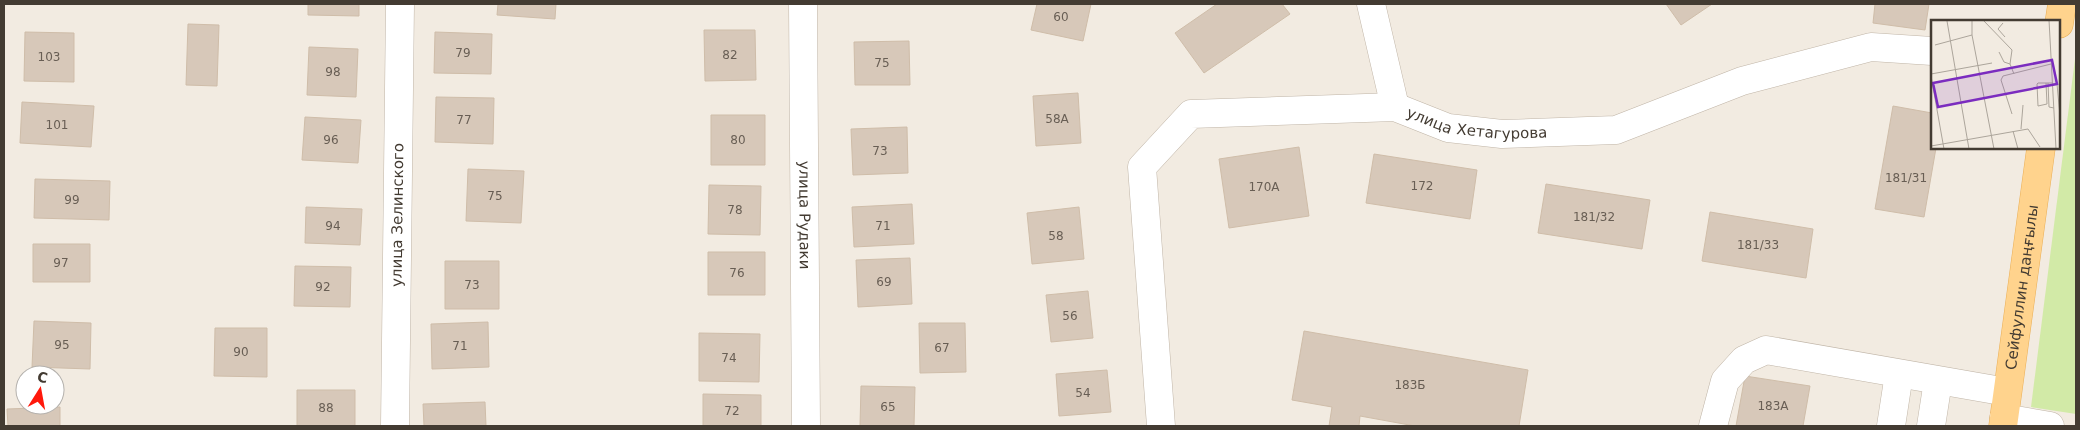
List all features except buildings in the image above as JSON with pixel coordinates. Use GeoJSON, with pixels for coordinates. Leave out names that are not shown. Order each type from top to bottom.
{"type":"FeatureCollection","features":[{"type":"Feature","properties":{"kind":"main road"},"geometry":{"type":"LineString","coordinates":[[2060,20],[2062,4]]}},
{"type":"Feature","properties":{"kind":"main road","name":"Сейфуллин даңғылы"},"geometry":{"type":"LineString","coordinates":[[2005,412],[2041,149]]}},
{"type":"Feature","properties":{"kind":"street","name":"улица Зелинского"},"geometry":{"type":"LineString","coordinates":[[395,426],[400,4]]}},
{"type":"Feature","properties":{"kind":"street","name":"улица Рудаки"},"geometry":{"type":"LineString","coordinates":[[803,4],[806,426]]}},
{"type":"Feature","properties":{"kind":"street"},"geometry":{"type":"LineString","coordinates":[[1371,4],[1395,107]]}},
{"type":"Feature","properties":{"kind":"street","name":"улица Хетагурова"},"geometry":{"type":"LineString","coordinates":[[1161,426],[1142,167],[1191,114],[1395,107],[1448,128],[1502,134],[1616,130],[1742,81],[1871,47],[1931,51]]}},
{"type":"Feature","properties":{"kind":"street"},"geometry":{"type":"LineString","coordinates":[[1713,426],[1725,381],[1744,360],[1766,350],[1938,381],[2005,412],[2050,426]]}},
{"type":"Feature","properties":{"kind":"street"},"geometry":{"type":"LineString","coordinates":[[1891,426],[1899,374]]}},
{"type":"Feature","properties":{"kind":"street"},"geometry":{"type":"LineString","coordinates":[[1931,426],[1938,381]]}},
{"type":"Feature","properties":{"kind":"green space"},"geometry":{"type":"Polygon","coordinates":[[[2076,51],[2076,414],[2031,407],[2076,51]]]}}]}
